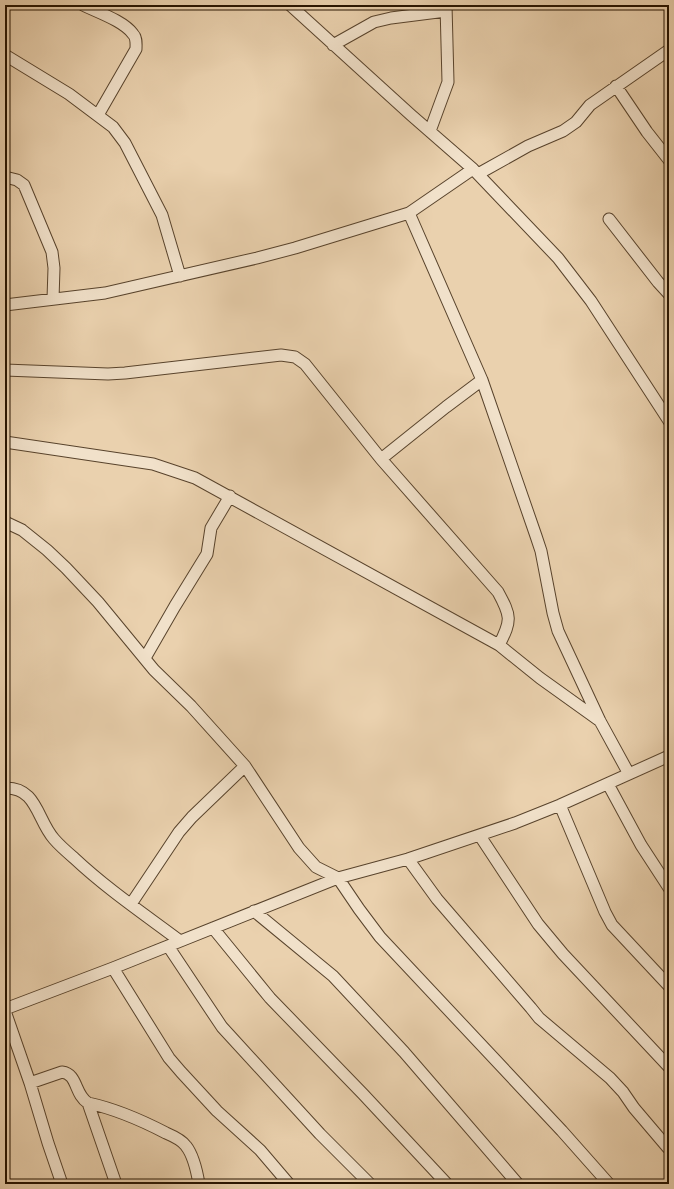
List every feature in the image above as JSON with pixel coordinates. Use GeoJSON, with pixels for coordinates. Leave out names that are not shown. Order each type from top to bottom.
{"type":"FeatureCollection","features":[{"type":"Feature","properties":{"kind":"street"},"geometry":{"type":"LineString","coordinates":[[83,5],[123,24],[133,33],[136,38],[136,49],[98,116]]}},
{"type":"Feature","properties":{"kind":"street"},"geometry":{"type":"LineString","coordinates":[[290,5],[475,172],[558,258],[586,294],[669,421]]}},
{"type":"Feature","properties":{"kind":"street"},"geometry":{"type":"LineString","coordinates":[[333,45],[374,22],[446,8],[448,82],[430,131]]}},
{"type":"Feature","properties":{"kind":"street"},"geometry":{"type":"LineString","coordinates":[[5,305],[105,293],[180,276],[272,254],[409,213],[475,172],[528,146],[563,132],[576,122],[590,105],[669,50]]}},
{"type":"Feature","properties":{"kind":"street"},"geometry":{"type":"LineString","coordinates":[[5,54],[51,82],[113,127],[125,143],[162,216],[180,276]]}},
{"type":"Feature","properties":{"kind":"street"},"geometry":{"type":"LineString","coordinates":[[616,86],[646,132],[669,160]]}},
{"type":"Feature","properties":{"kind":"street"},"geometry":{"type":"LineString","coordinates":[[5,177],[17,180],[24,185],[52,252],[54,268],[53,299]]}},
{"type":"Feature","properties":{"kind":"street"},"geometry":{"type":"LineString","coordinates":[[409,213],[482,380],[539,544],[558,632],[600,721],[629,774]]}},
{"type":"Feature","properties":{"kind":"street"},"geometry":{"type":"LineString","coordinates":[[608,219],[669,294]]}},
{"type":"Feature","properties":{"kind":"street"},"geometry":{"type":"LineString","coordinates":[[5,370],[108,374],[281,356],[295,357],[305,364],[317,377],[331,397],[381,459],[498,592],[508,610],[507,631],[499,645]]}},
{"type":"Feature","properties":{"kind":"street"},"geometry":{"type":"LineString","coordinates":[[381,459],[482,380]]}},
{"type":"Feature","properties":{"kind":"street"},"geometry":{"type":"LineString","coordinates":[[5,442],[153,464],[195,478],[499,645],[540,678],[600,721]]}},
{"type":"Feature","properties":{"kind":"street"},"geometry":{"type":"LineString","coordinates":[[145,658],[207,554],[211,528],[230,496]]}},
{"type":"Feature","properties":{"kind":"street"},"geometry":{"type":"LineString","coordinates":[[5,522],[22,530],[66,568],[98,602],[154,670],[191,706],[245,766],[299,848],[316,867],[338,878],[359,910],[380,937],[557,1126],[609,1184]]}},
{"type":"Feature","properties":{"kind":"street"},"geometry":{"type":"LineString","coordinates":[[62,1184],[5,1010],[338,878],[408,859],[516,823],[669,756]]}},
{"type":"Feature","properties":{"kind":"street"},"geometry":{"type":"LineString","coordinates":[[131,904],[179,832],[192,817],[245,766]]}},
{"type":"Feature","properties":{"kind":"street"},"geometry":{"type":"LineString","coordinates":[[608,784],[641,845],[669,888]]}},
{"type":"Feature","properties":{"kind":"street"},"geometry":{"type":"LineString","coordinates":[[5,788],[13,788],[31,798],[46,828],[54,840],[93,876],[180,941]]}},
{"type":"Feature","properties":{"kind":"street"},"geometry":{"type":"LineString","coordinates":[[560,805],[605,912],[612,925],[669,986]]}},
{"type":"Feature","properties":{"kind":"street"},"geometry":{"type":"LineString","coordinates":[[480,836],[542,929],[669,1067]]}},
{"type":"Feature","properties":{"kind":"street"},"geometry":{"type":"LineString","coordinates":[[408,859],[437,899],[539,1018],[610,1078],[668,1148]]}},
{"type":"Feature","properties":{"kind":"street"},"geometry":{"type":"LineString","coordinates":[[254,911],[333,976],[404,1052],[518,1184]]}},
{"type":"Feature","properties":{"kind":"street"},"geometry":{"type":"LineString","coordinates":[[213,928],[270,998],[363,1094],[446,1184]]}},
{"type":"Feature","properties":{"kind":"street"},"geometry":{"type":"LineString","coordinates":[[168,946],[222,1027],[320,1134],[370,1184]]}},
{"type":"Feature","properties":{"kind":"street"},"geometry":{"type":"LineString","coordinates":[[113,968],[169,1058],[217,1112],[260,1150],[289,1184]]}},
{"type":"Feature","properties":{"kind":"street"},"geometry":{"type":"LineString","coordinates":[[30,1083],[62,1072],[67,1073],[72,1076],[80,1095],[88,1103],[111,1108],[154,1126],[179,1139],[186,1144],[190,1151],[199,1184]]}},
{"type":"Feature","properties":{"kind":"street"},"geometry":{"type":"LineString","coordinates":[[88,1103],[116,1184]]}}]}
